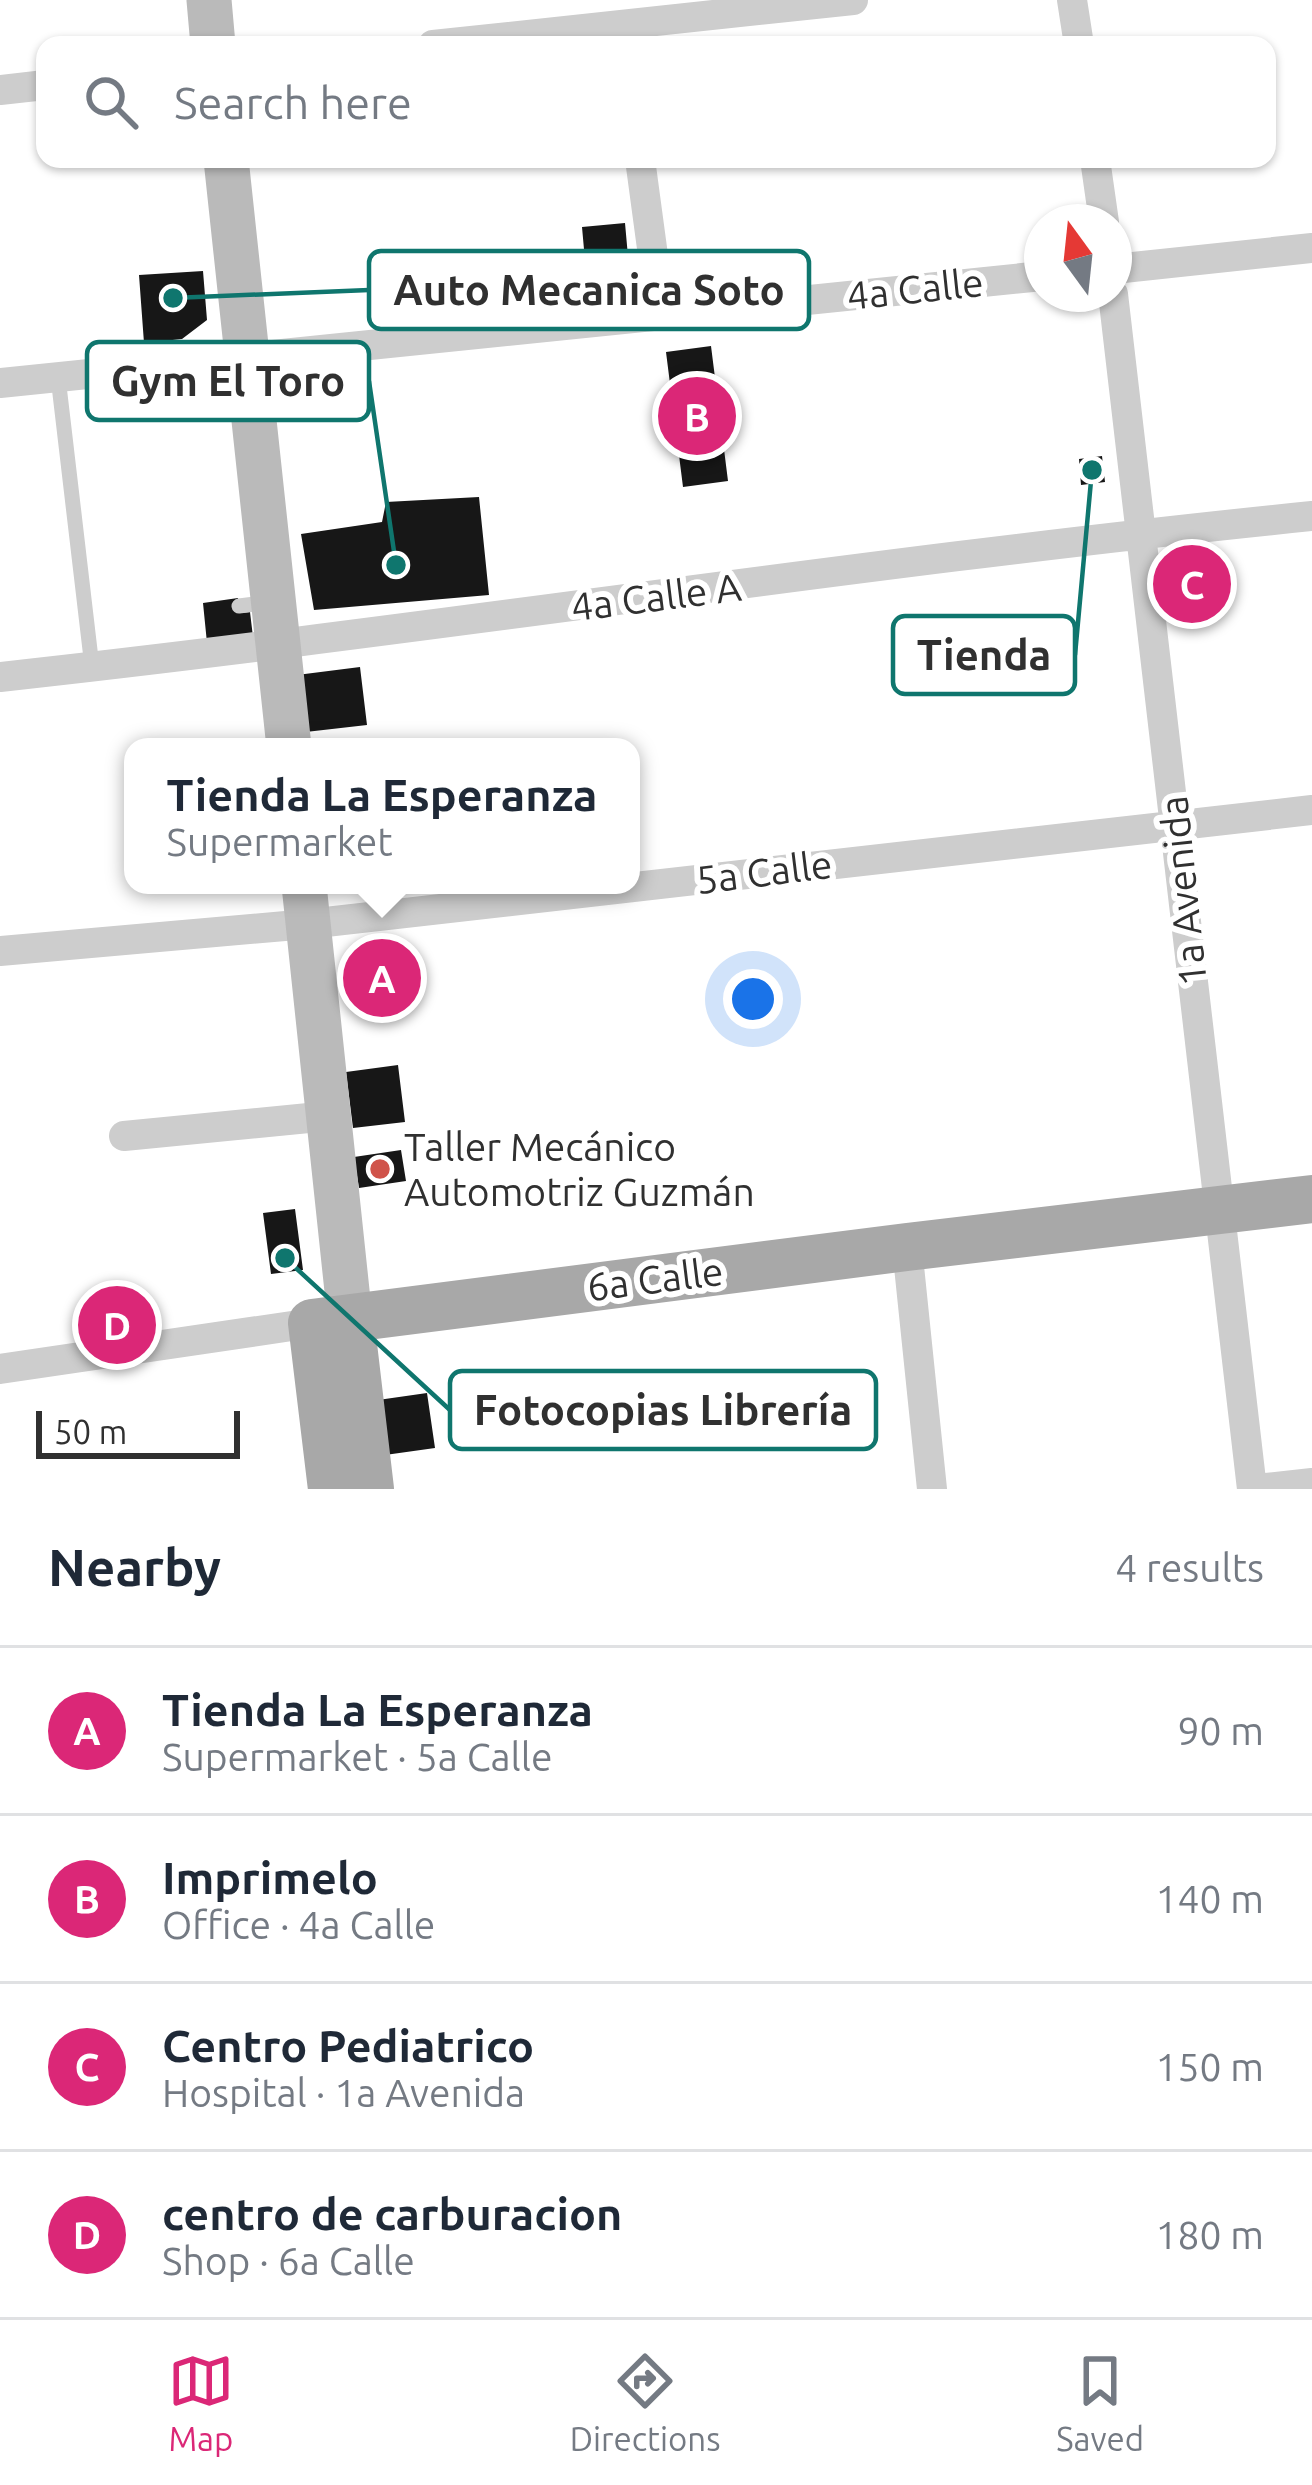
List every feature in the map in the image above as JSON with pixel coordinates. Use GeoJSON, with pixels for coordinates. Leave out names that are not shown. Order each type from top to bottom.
{"type":"FeatureCollection","features":[{"type":"Feature","properties":{"kind":"main road"},"geometry":{"type":"LineString","coordinates":[[208,0],[212,36]]}},
{"type":"Feature","properties":{"kind":"main road"},"geometry":{"type":"LineString","coordinates":[[227,168],[249,359],[264,618],[287,738]]}},
{"type":"Feature","properties":{"kind":"main road"},"geometry":{"type":"LineString","coordinates":[[306,904],[328,1116],[332,1489]]}},
{"type":"Feature","properties":{"kind":"main road","name":"6a Calle"},"geometry":{"type":"LineString","coordinates":[[331,1321],[1312,1199]]}},
{"type":"Feature","properties":{"kind":"main road"},"geometry":{"type":"LineString","coordinates":[[331,1321],[370,1489]]}},
{"type":"Feature","properties":{"kind":"street"},"geometry":{"type":"LineString","coordinates":[[510,36],[853,0]]}},
{"type":"Feature","properties":{"kind":"street"},"geometry":{"type":"LineString","coordinates":[[1072,0],[1078,36]]}},
{"type":"Feature","properties":{"kind":"street"},"geometry":{"type":"LineString","coordinates":[[0,90],[36,86]]}},
{"type":"Feature","properties":{"kind":"street"},"geometry":{"type":"LineString","coordinates":[[641,168],[661,315]]}},
{"type":"Feature","properties":{"kind":"street"},"geometry":{"type":"LineString","coordinates":[[1096,168],[1101,204]]}},
{"type":"Feature","properties":{"kind":"street"},"geometry":{"type":"LineString","coordinates":[[1132,267],[1312,248]]}},
{"type":"Feature","properties":{"kind":"street","name":"4a Calle"},"geometry":{"type":"LineString","coordinates":[[0,383],[1024,278]]}},
{"type":"Feature","properties":{"kind":"street","name":"1a Avenida"},"geometry":{"type":"LineString","coordinates":[[1115,312],[1254,1489]]}},
{"type":"Feature","properties":{"kind":"street","name":"4a Calle A"},"geometry":{"type":"LineString","coordinates":[[0,677],[217,647],[264,618],[1312,516]]}},
{"type":"Feature","properties":{"kind":"street","name":"5a Calle"},"geometry":{"type":"LineString","coordinates":[[640,874],[1312,810]]}},
{"type":"Feature","properties":{"kind":"street","name":"5a Calle"},"geometry":{"type":"LineString","coordinates":[[0,951],[306,904],[416,894]]}},
{"type":"Feature","properties":{"kind":"street"},"geometry":{"type":"LineString","coordinates":[[124,1136],[328,1116]]}},
{"type":"Feature","properties":{"kind":"street"},"geometry":{"type":"LineString","coordinates":[[907,1246],[932,1489]]}},
{"type":"Feature","properties":{"kind":"street","name":"6a Calle"},"geometry":{"type":"LineString","coordinates":[[0,1369],[331,1321]]}},
{"type":"Feature","properties":{"kind":"street"},"geometry":{"type":"LineString","coordinates":[[1254,1489],[1312,1483]]}},
{"type":"Feature","properties":{"kind":"lane"},"geometry":{"type":"LineString","coordinates":[[58,377],[92,667]]}},
{"type":"Feature","properties":{"kind":"building"},"geometry":{"type":"Polygon","coordinates":[[[625,223],[631,290],[588,294],[582,227],[625,223]]]}},
{"type":"Feature","properties":{"kind":"building"},"geometry":{"type":"Polygon","coordinates":[[[203,271],[207,320],[182,339],[144,343],[139,275],[203,271]]]}},
{"type":"Feature","properties":{"kind":"building"},"geometry":{"type":"Polygon","coordinates":[[[711,346],[728,481],[683,487],[666,352],[711,346]]]}},
{"type":"Feature","properties":{"kind":"building"},"geometry":{"type":"Polygon","coordinates":[[[1102,456],[1105,482],[1081,485],[1079,459],[1102,456]]]}},
{"type":"Feature","properties":{"kind":"building"},"geometry":{"type":"Polygon","coordinates":[[[479,497],[489,595],[314,610],[301,534],[382,522],[386,502],[479,497]]]}},
{"type":"Feature","properties":{"kind":"building"},"geometry":{"type":"Polygon","coordinates":[[[1220,550],[1229,609],[1163,618],[1155,559],[1220,550]]]}},
{"type":"Feature","properties":{"kind":"building"},"geometry":{"type":"Polygon","coordinates":[[[238,598],[240,613],[250,612],[253,637],[207,643],[203,603],[238,598]]]}},
{"type":"Feature","properties":{"kind":"building"},"geometry":{"type":"Polygon","coordinates":[[[360,667],[367,725],[297,733],[289,676],[360,667]]]}},
{"type":"Feature","properties":{"kind":"building"},"geometry":{"type":"Polygon","coordinates":[[[407,955],[412,993],[357,1001],[352,962],[407,955]]]}},
{"type":"Feature","properties":{"kind":"building"},"geometry":{"type":"Polygon","coordinates":[[[398,1065],[405,1122],[353,1128],[346,1072],[398,1065]]]}},
{"type":"Feature","properties":{"kind":"building","name":"Taller Mecánico Automotriz Guzmán"},"geometry":{"type":"Polygon","coordinates":[[[401,1150],[406,1181],[359,1188],[354,1157],[401,1150]]]}},
{"type":"Feature","properties":{"kind":"building"},"geometry":{"type":"Polygon","coordinates":[[[295,1209],[303,1270],[271,1274],[263,1213],[295,1209]]]}},
{"type":"Feature","properties":{"kind":"building"},"geometry":{"type":"Polygon","coordinates":[[[427,1393],[435,1448],[385,1455],[378,1400],[427,1393]]]}},
{"type":"Feature","properties":{"kind":"place","name":"Auto Mecanica Soto"},"geometry":{"type":"Point","coordinates":[173,298]}},
{"type":"Feature","properties":{"kind":"place","name":"Imprimelo"},"geometry":{"type":"Point","coordinates":[697,416]}},
{"type":"Feature","properties":{"kind":"place","name":"Tienda"},"geometry":{"type":"Point","coordinates":[1092,470]}},
{"type":"Feature","properties":{"kind":"place","name":"Gym El Toro"},"geometry":{"type":"Point","coordinates":[396,565]}},
{"type":"Feature","properties":{"kind":"place","name":"Centro Pediatrico"},"geometry":{"type":"Point","coordinates":[1192,584]}},
{"type":"Feature","properties":{"kind":"place","name":"Tienda La Esperanza"},"geometry":{"type":"Point","coordinates":[382,978]}},
{"type":"Feature","properties":{"kind":"place","name":"Taller Mecánico Automotriz Guzmán"},"geometry":{"type":"Point","coordinates":[380,1169]}},
{"type":"Feature","properties":{"kind":"place","name":"Fotocopias Librería"},"geometry":{"type":"Point","coordinates":[285,1258]}},
{"type":"Feature","properties":{"kind":"place","name":"centro de carburacion"},"geometry":{"type":"Point","coordinates":[117,1325]}}]}
